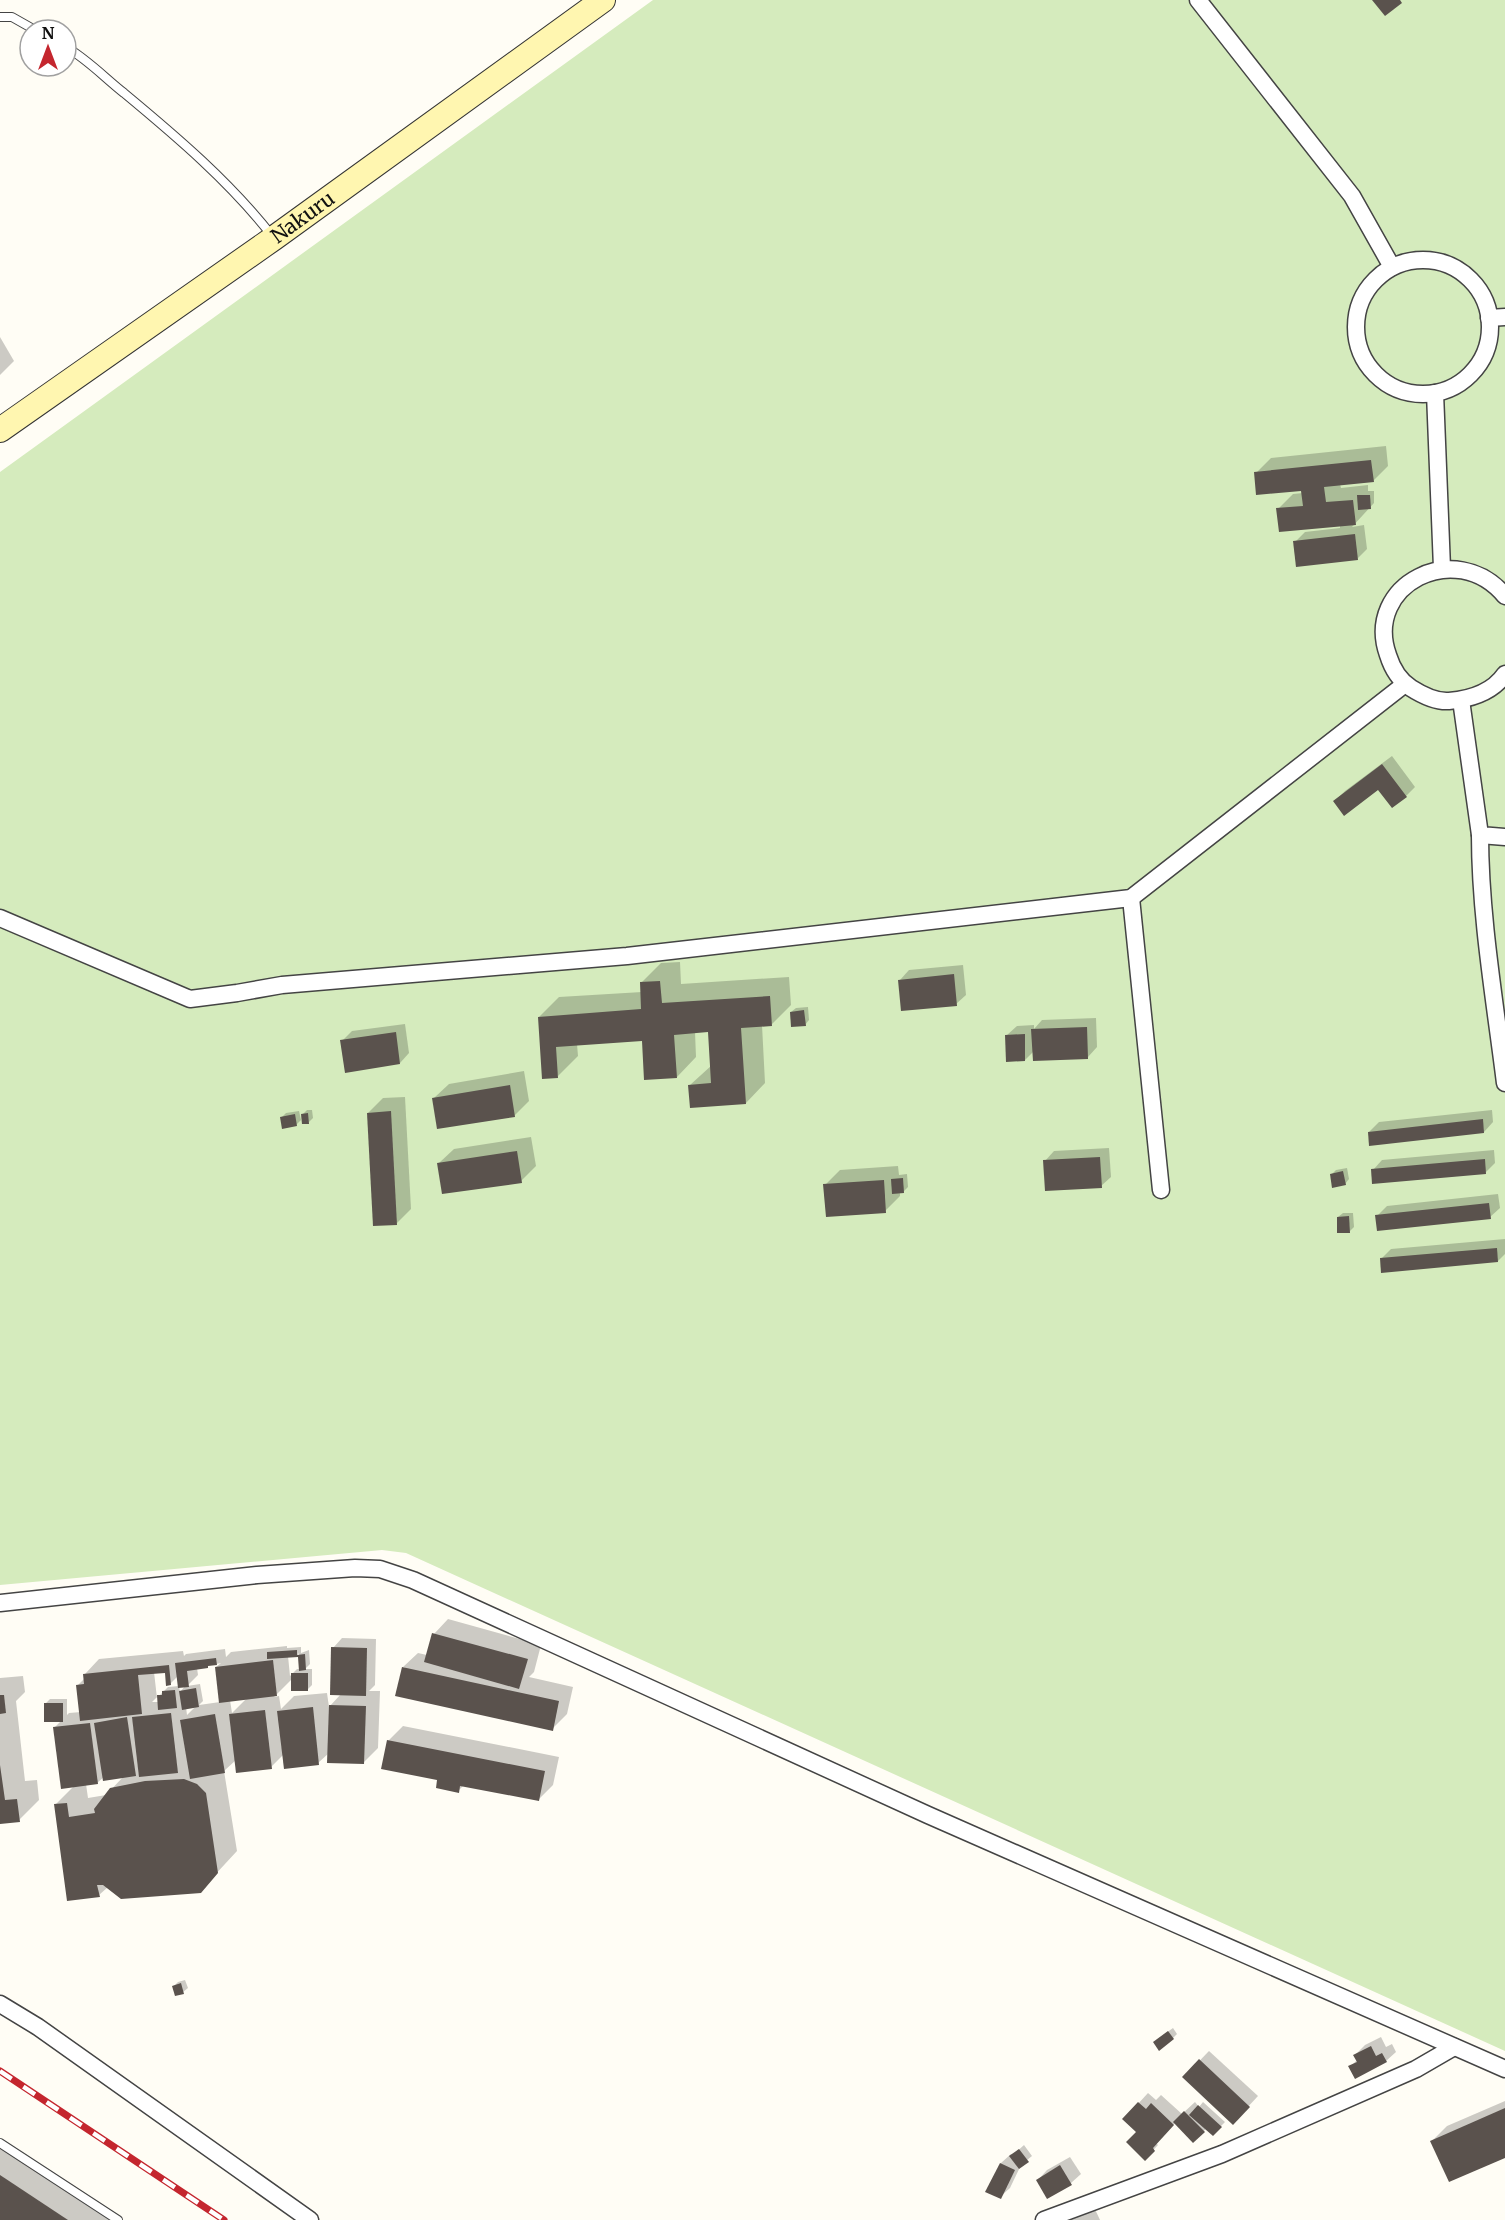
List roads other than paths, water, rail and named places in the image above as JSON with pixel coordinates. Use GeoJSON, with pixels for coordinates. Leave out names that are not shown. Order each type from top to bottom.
{"type":"FeatureCollection","features":[{"type":"Feature","properties":{"kind":"main road","name":"Nakuru"},"geometry":{"type":"LineString","coordinates":[[0,430],[274,238],[603,0]]}},
{"type":"Feature","properties":{"kind":"street"},"geometry":{"type":"LineString","coordinates":[[1198,0],[1352,196],[1392,267]]}},
{"type":"Feature","properties":{"kind":"street"},"geometry":{"type":"LineString","coordinates":[[1412,261],[1434,261],[1454,268],[1471,280],[1497,317],[1482,357],[1471,374],[1454,386],[1435,393],[1414,393],[1393,387],[1376,375],[1363,358],[1356,338],[1356,317],[1362,297],[1375,280],[1392,267],[1412,261]]}},
{"type":"Feature","properties":{"kind":"street"},"geometry":{"type":"LineString","coordinates":[[1435,393],[1442,568]]}},
{"type":"Feature","properties":{"kind":"street"},"geometry":{"type":"LineString","coordinates":[[1505,596],[1496,585],[1480,574],[1461,569],[1442,568],[1421,574],[1404,587],[1391,604],[1384,625],[1385,646],[1392,667],[1405,684],[1423,696],[1444,702],[1461,700],[1487,691],[1505,674]]}},
{"type":"Feature","properties":{"kind":"street"},"geometry":{"type":"LineString","coordinates":[[0,918],[190,999],[282,985],[627,956],[1131,898],[1405,684]]}},
{"type":"Feature","properties":{"kind":"street"},"geometry":{"type":"LineString","coordinates":[[1461,700],[1480,835],[1492,985],[1505,1083]]}},
{"type":"Feature","properties":{"kind":"street"},"geometry":{"type":"LineString","coordinates":[[1480,835],[1505,837]]}},
{"type":"Feature","properties":{"kind":"street"},"geometry":{"type":"LineString","coordinates":[[1131,898],[1161,1190]]}},
{"type":"Feature","properties":{"kind":"street"},"geometry":{"type":"LineString","coordinates":[[0,1603],[257,1575],[380,1569],[413,1580],[939,1820],[1505,2069]]}},
{"type":"Feature","properties":{"kind":"street"},"geometry":{"type":"LineString","coordinates":[[0,2004],[38,2027],[310,2220]]}},
{"type":"Feature","properties":{"kind":"street"},"geometry":{"type":"LineString","coordinates":[[1044,2220],[1222,2154],[1416,2069],[1454,2047]]}},
{"type":"Feature","properties":{"kind":"lane"},"geometry":{"type":"LineString","coordinates":[[0,17],[12,17],[18,20]]}},
{"type":"Feature","properties":{"kind":"lane"},"geometry":{"type":"LineString","coordinates":[[78,57],[160,123],[220,177],[250,208],[274,238]]}},
{"type":"Feature","properties":{"kind":"lane"},"geometry":{"type":"LineString","coordinates":[[0,2143],[118,2220]]}},
{"type":"Feature","properties":{"kind":"railway"},"geometry":{"type":"LineString","coordinates":[[0,2071],[224,2220]]}}]}
